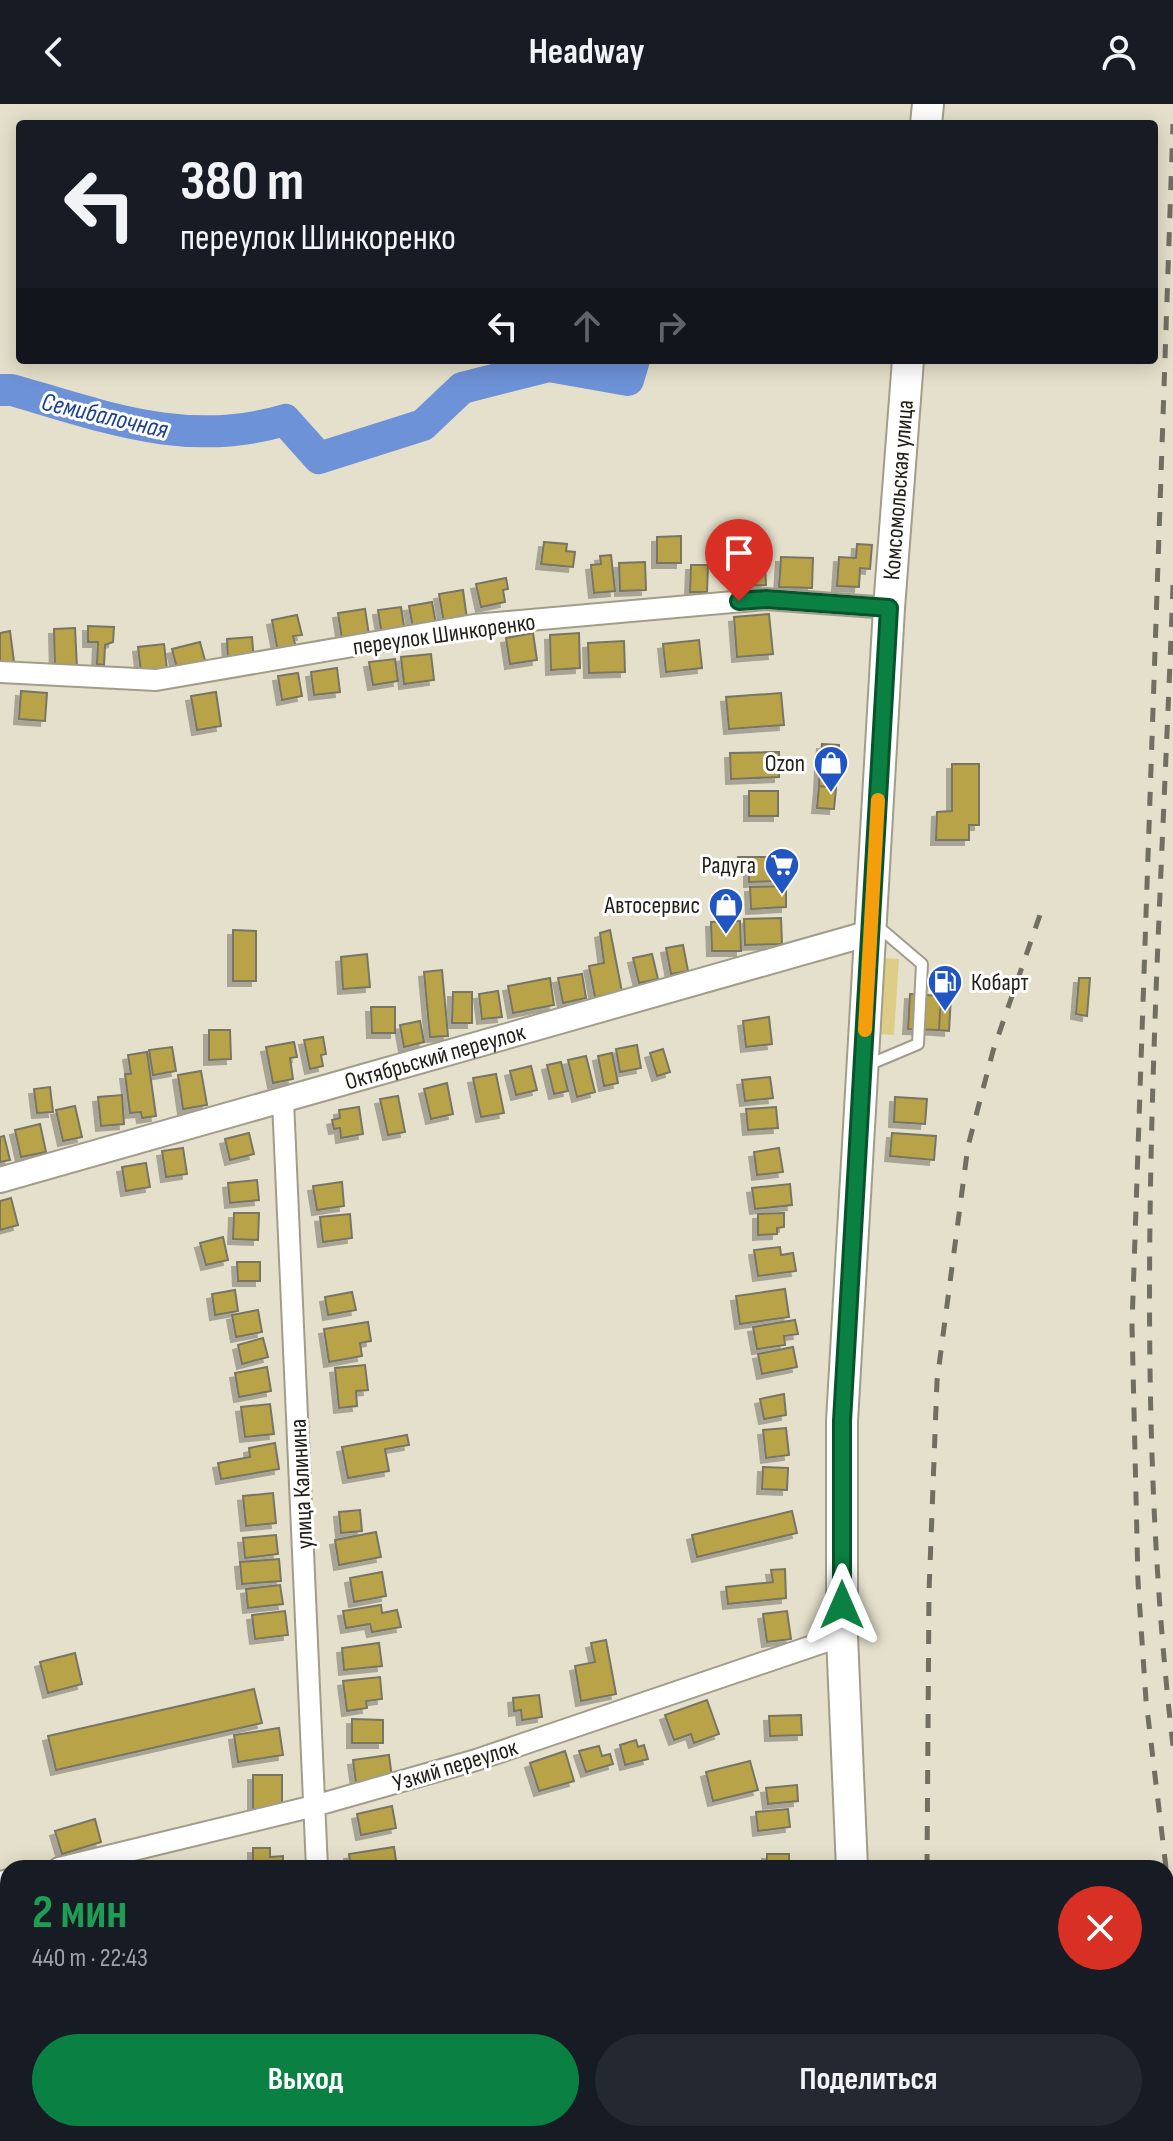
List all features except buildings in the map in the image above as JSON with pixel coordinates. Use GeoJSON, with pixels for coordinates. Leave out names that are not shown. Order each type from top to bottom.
{"type":"FeatureCollection","features":[{"type":"Feature","properties":{"kind":"main road","name":"Комсомольская улица"},"geometry":{"type":"LineString","coordinates":[[852,1860],[842,1636],[842,1421],[889,608],[908,364]]}},
{"type":"Feature","properties":{"kind":"street","name":"переулок Шинкоренко"},"geometry":{"type":"LineString","coordinates":[[0,672],[156,680],[474,625],[766,599],[889,608]]}},
{"type":"Feature","properties":{"kind":"street","name":"Октябрьский переулок"},"geometry":{"type":"LineString","coordinates":[[0,1180],[283,1101],[871,926]]}},
{"type":"Feature","properties":{"kind":"street","name":"улица Калинина"},"geometry":{"type":"LineString","coordinates":[[283,1101],[317,1860]]}},
{"type":"Feature","properties":{"kind":"street","name":"Узкий переулок"},"geometry":{"type":"LineString","coordinates":[[92,1860],[314,1806],[476,1760],[842,1636]]}},
{"type":"Feature","properties":{"kind":"lane"},"geometry":{"type":"LineString","coordinates":[[862,1067],[918,1044],[922,964],[871,926]]}},
{"type":"Feature","properties":{"kind":"shaded area"},"geometry":{"type":"Polygon","coordinates":[[[884,958],[899,959],[894,1035],[879,1034],[884,958]]]}},
{"type":"Feature","properties":{"kind":"waterway","name":"Семибалочная"},"geometry":{"type":"LineString","coordinates":[[0,390],[12,390],[114,419],[181,430],[249,428],[285,420],[319,458],[423,425],[462,388],[549,366],[628,380],[633,364]]}},
{"type":"Feature","properties":{"kind":"railway"},"geometry":{"type":"LineString","coordinates":[[1165,1860],[1146,1700],[1138,1582],[1132,1325],[1173,124]]}},
{"type":"Feature","properties":{"kind":"railway"},"geometry":{"type":"LineString","coordinates":[[1173,585],[1155,1021],[1150,1312],[1152,1457],[1160,1601],[1173,1746]]}},
{"type":"Feature","properties":{"kind":"railway"},"geometry":{"type":"LineString","coordinates":[[927,1860],[929,1592],[937,1381],[968,1146],[993,1051],[1041,912]]}},
{"type":"Feature","properties":{"kind":"slow traffic"},"geometry":{"type":"LineString","coordinates":[[865,1030],[878,800]]}},
{"type":"Feature","properties":{"kind":"place","name":"Ozon"},"geometry":{"type":"Point","coordinates":[831,794]}},
{"type":"Feature","properties":{"kind":"place","name":"Радуга"},"geometry":{"type":"Point","coordinates":[782,896]}},
{"type":"Feature","properties":{"kind":"place","name":"Автосервис"},"geometry":{"type":"Point","coordinates":[726,936]}},
{"type":"Feature","properties":{"kind":"place","name":"Кобарт"},"geometry":{"type":"Point","coordinates":[945,1013]}},
{"type":"Feature","properties":{"kind":"route"},"geometry":{"type":"LineString","coordinates":[[739,601],[766,599],[889,608],[842,1421],[842,1605]]}}]}
